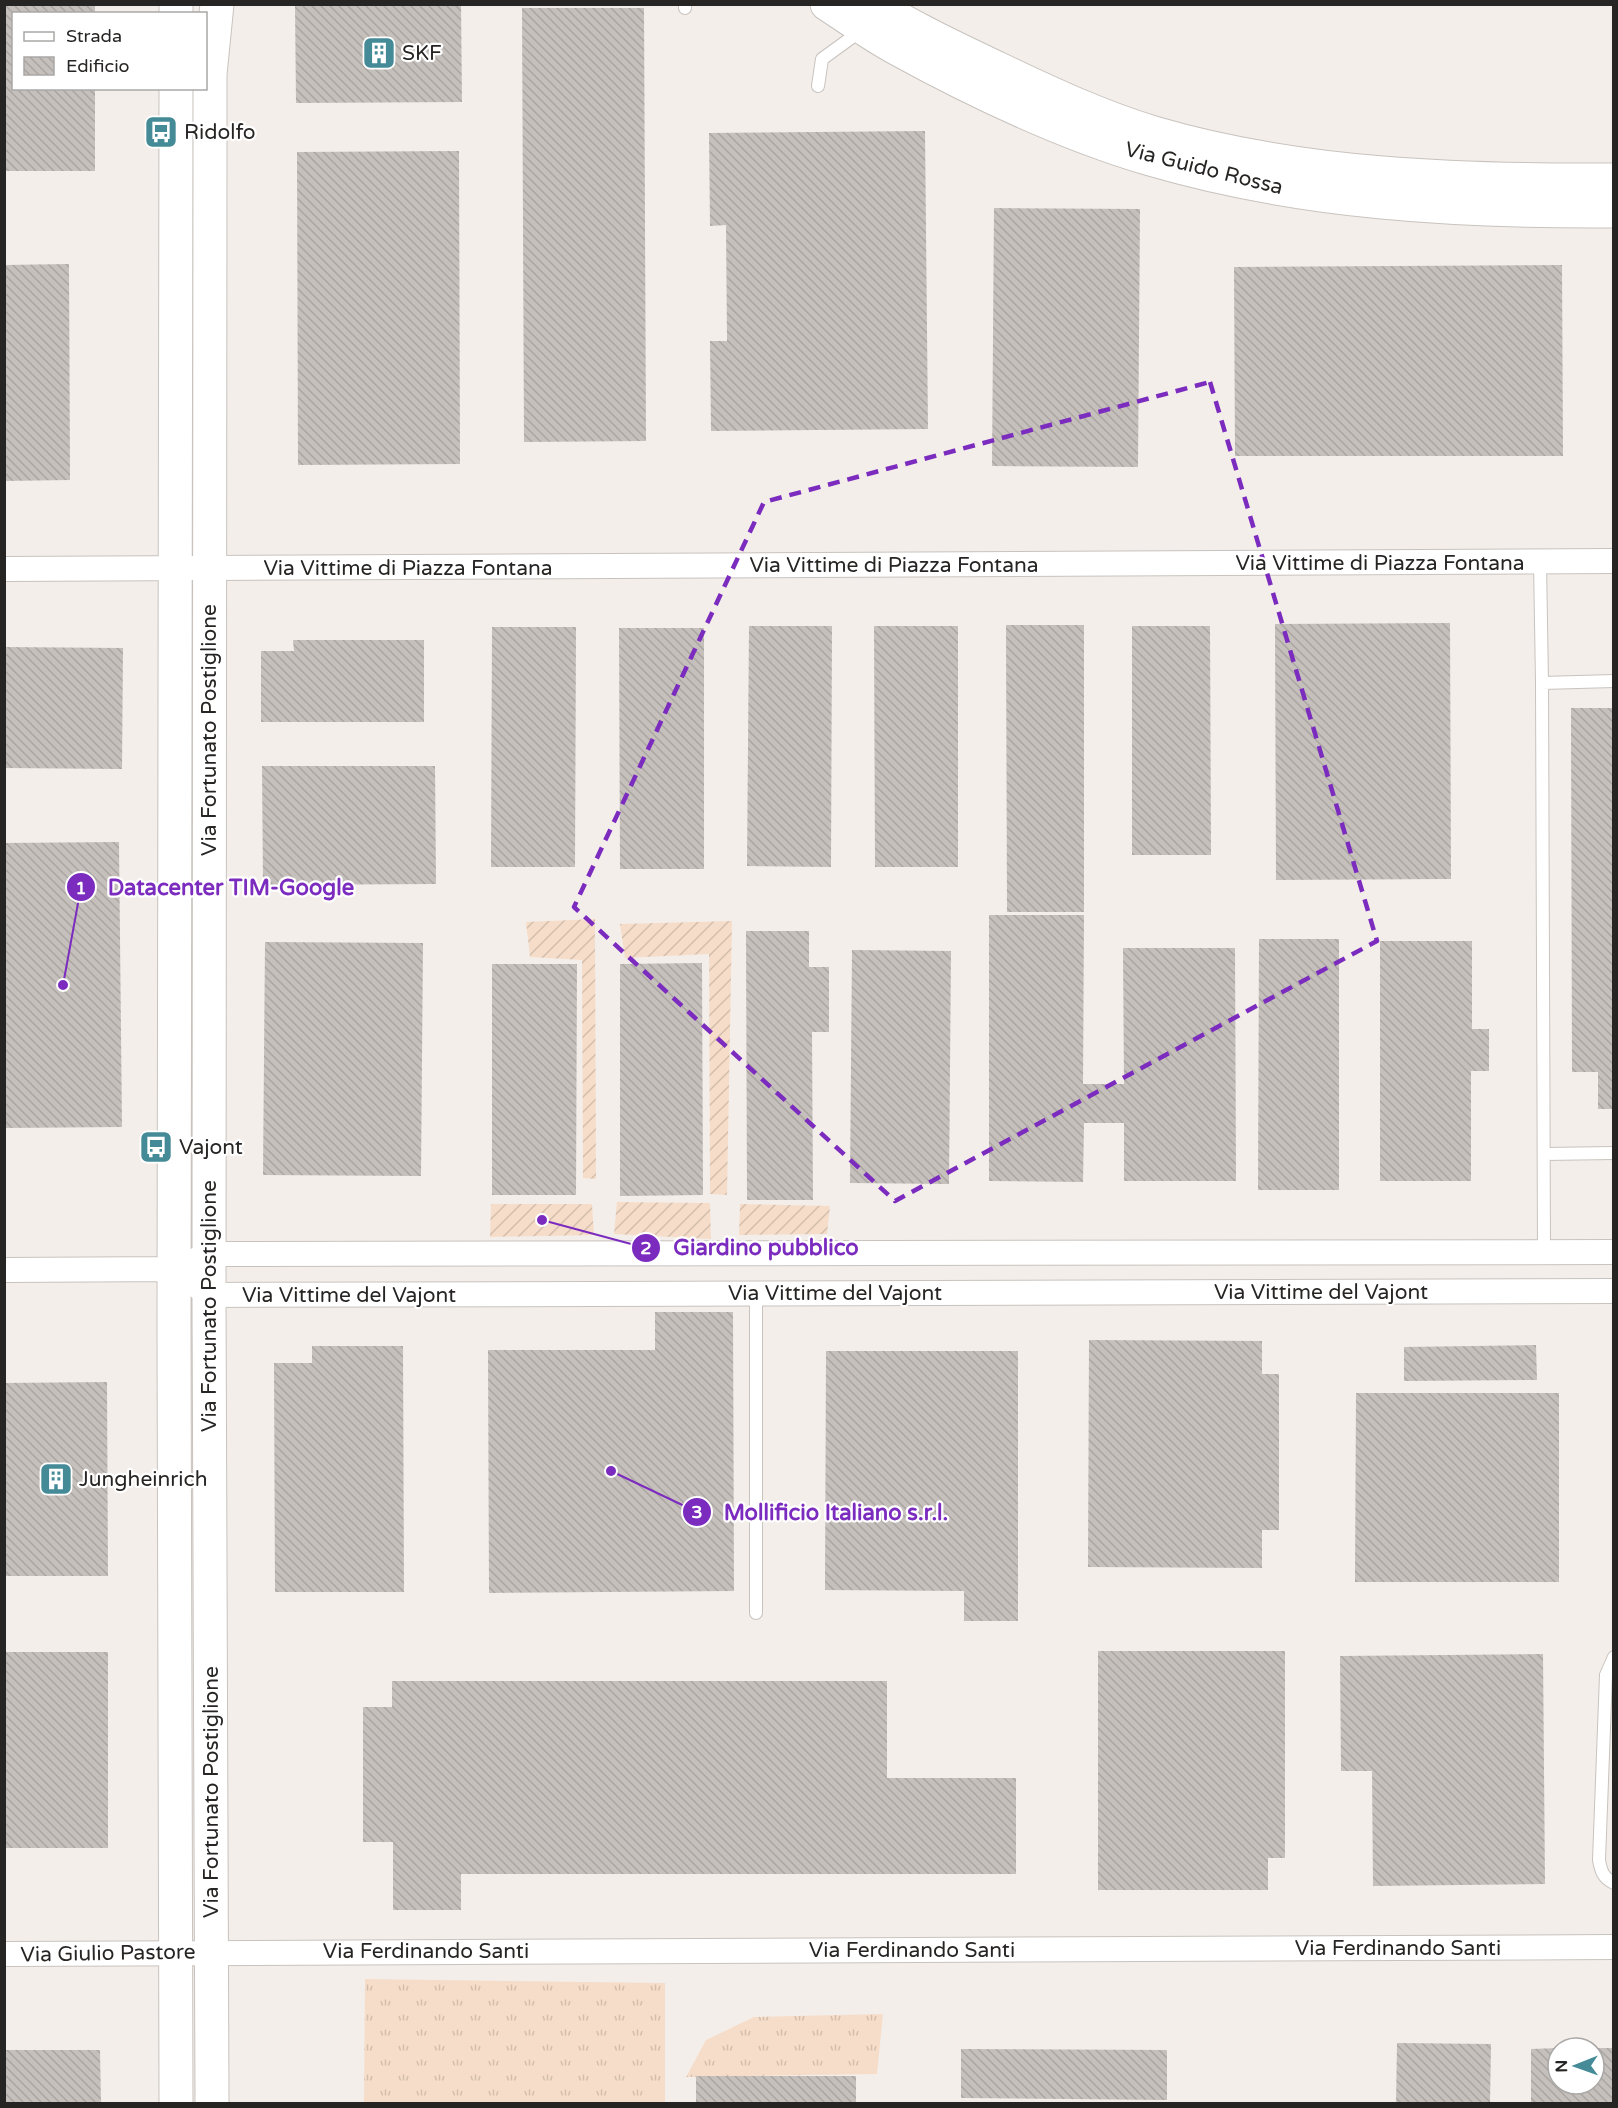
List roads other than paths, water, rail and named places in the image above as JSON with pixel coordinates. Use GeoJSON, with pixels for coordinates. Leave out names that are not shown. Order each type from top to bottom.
{"type":"FeatureCollection","features":[{"type":"Feature","properties":{"kind":"street","name":"Via Fortunato Postiglione"},"geometry":{"type":"LineString","coordinates":[[212,2103],[211,1952],[193,1669],[174,1269],[209,569],[210,74],[217,4]]}},
{"type":"Feature","properties":{"kind":"street","name":"Via Guido Rossa"},"geometry":{"type":"LineString","coordinates":[[827,4],[909,26],[1061,99],[1154,133],[1222,149],[1316,165],[1430,176],[1614,180]]}},
{"type":"Feature","properties":{"kind":"street","name":"Via Guido Rossa"},"geometry":{"type":"LineString","coordinates":[[870,16],[895,47],[1049,123],[1149,159],[1227,178],[1314,195],[1424,206],[1541,211],[1614,211]]}},
{"type":"Feature","properties":{"kind":"street","name":"Via Fortunato Postiglione"},"geometry":{"type":"LineString","coordinates":[[176,90],[174,569],[209,1254],[193,1669],[175,1953],[176,2103]]}},
{"type":"Feature","properties":{"kind":"street"},"geometry":{"type":"LineString","coordinates":[[176,133],[210,131]]}},
{"type":"Feature","properties":{"kind":"street","name":"Via Vittime di Piazza Fontana"},"geometry":{"type":"LineString","coordinates":[[4,569],[1614,561]]}},
{"type":"Feature","properties":{"kind":"street"},"geometry":{"type":"LineString","coordinates":[[1321,1252],[1322,1292]]}},
{"type":"Feature","properties":{"kind":"street"},"geometry":{"type":"LineString","coordinates":[[1544,1252],[1544,1291]]}},
{"type":"Feature","properties":{"kind":"street","name":"Via Vittime del Vajont"},"geometry":{"type":"LineString","coordinates":[[174,1269],[209,1254],[1614,1252]]}},
{"type":"Feature","properties":{"kind":"street"},"geometry":{"type":"LineString","coordinates":[[541,1253],[541,1294]]}},
{"type":"Feature","properties":{"kind":"street"},"geometry":{"type":"LineString","coordinates":[[4,1270],[174,1269],[209,1295]]}},
{"type":"Feature","properties":{"kind":"street","name":"Via Vittime del Vajont"},"geometry":{"type":"LineString","coordinates":[[209,1295],[1614,1291]]}},
{"type":"Feature","properties":{"kind":"street","name":"Via Ferdinando Santi"},"geometry":{"type":"LineString","coordinates":[[211,1952],[1614,1947]]}},
{"type":"Feature","properties":{"kind":"street","name":"Via Giulio Pastore"},"geometry":{"type":"LineString","coordinates":[[4,1954],[211,1952]]}},
{"type":"Feature","properties":{"kind":"lane"},"geometry":{"type":"LineString","coordinates":[[818,87],[822,59],[870,16]]}},
{"type":"Feature","properties":{"kind":"lane"},"geometry":{"type":"LineString","coordinates":[[1540,562],[1544,1252]]}},
{"type":"Feature","properties":{"kind":"lane"},"geometry":{"type":"LineString","coordinates":[[1542,682],[1614,681]]}},
{"type":"Feature","properties":{"kind":"lane"},"geometry":{"type":"LineString","coordinates":[[1544,1154],[1614,1153]]}},
{"type":"Feature","properties":{"kind":"lane"},"geometry":{"type":"LineString","coordinates":[[756,1293],[756,1613]]}},
{"type":"Feature","properties":{"kind":"lane"},"geometry":{"type":"LineString","coordinates":[[1614,1657],[1605,1675],[1599,1860],[1602,1874],[1614,1883]]}},
{"type":"Feature","properties":{"kind":"place","name":"SKF"},"geometry":{"type":"Point","coordinates":[379,53]}},
{"type":"Feature","properties":{"kind":"place","name":"Ridolfo"},"geometry":{"type":"Point","coordinates":[161,132]}},
{"type":"Feature","properties":{"kind":"place","name":"Datacenter TIM-Google"},"geometry":{"type":"Point","coordinates":[63,985]}},
{"type":"Feature","properties":{"kind":"place","name":"Vajont"},"geometry":{"type":"Point","coordinates":[156,1147]}},
{"type":"Feature","properties":{"kind":"place","name":"Giardino pubblico"},"geometry":{"type":"Point","coordinates":[542,1220]}},
{"type":"Feature","properties":{"kind":"place","name":"Mollificio Italiano s.r.l."},"geometry":{"type":"Point","coordinates":[611,1471]}},
{"type":"Feature","properties":{"kind":"place","name":"Jungheinrich"},"geometry":{"type":"Point","coordinates":[56,1479]}}]}
